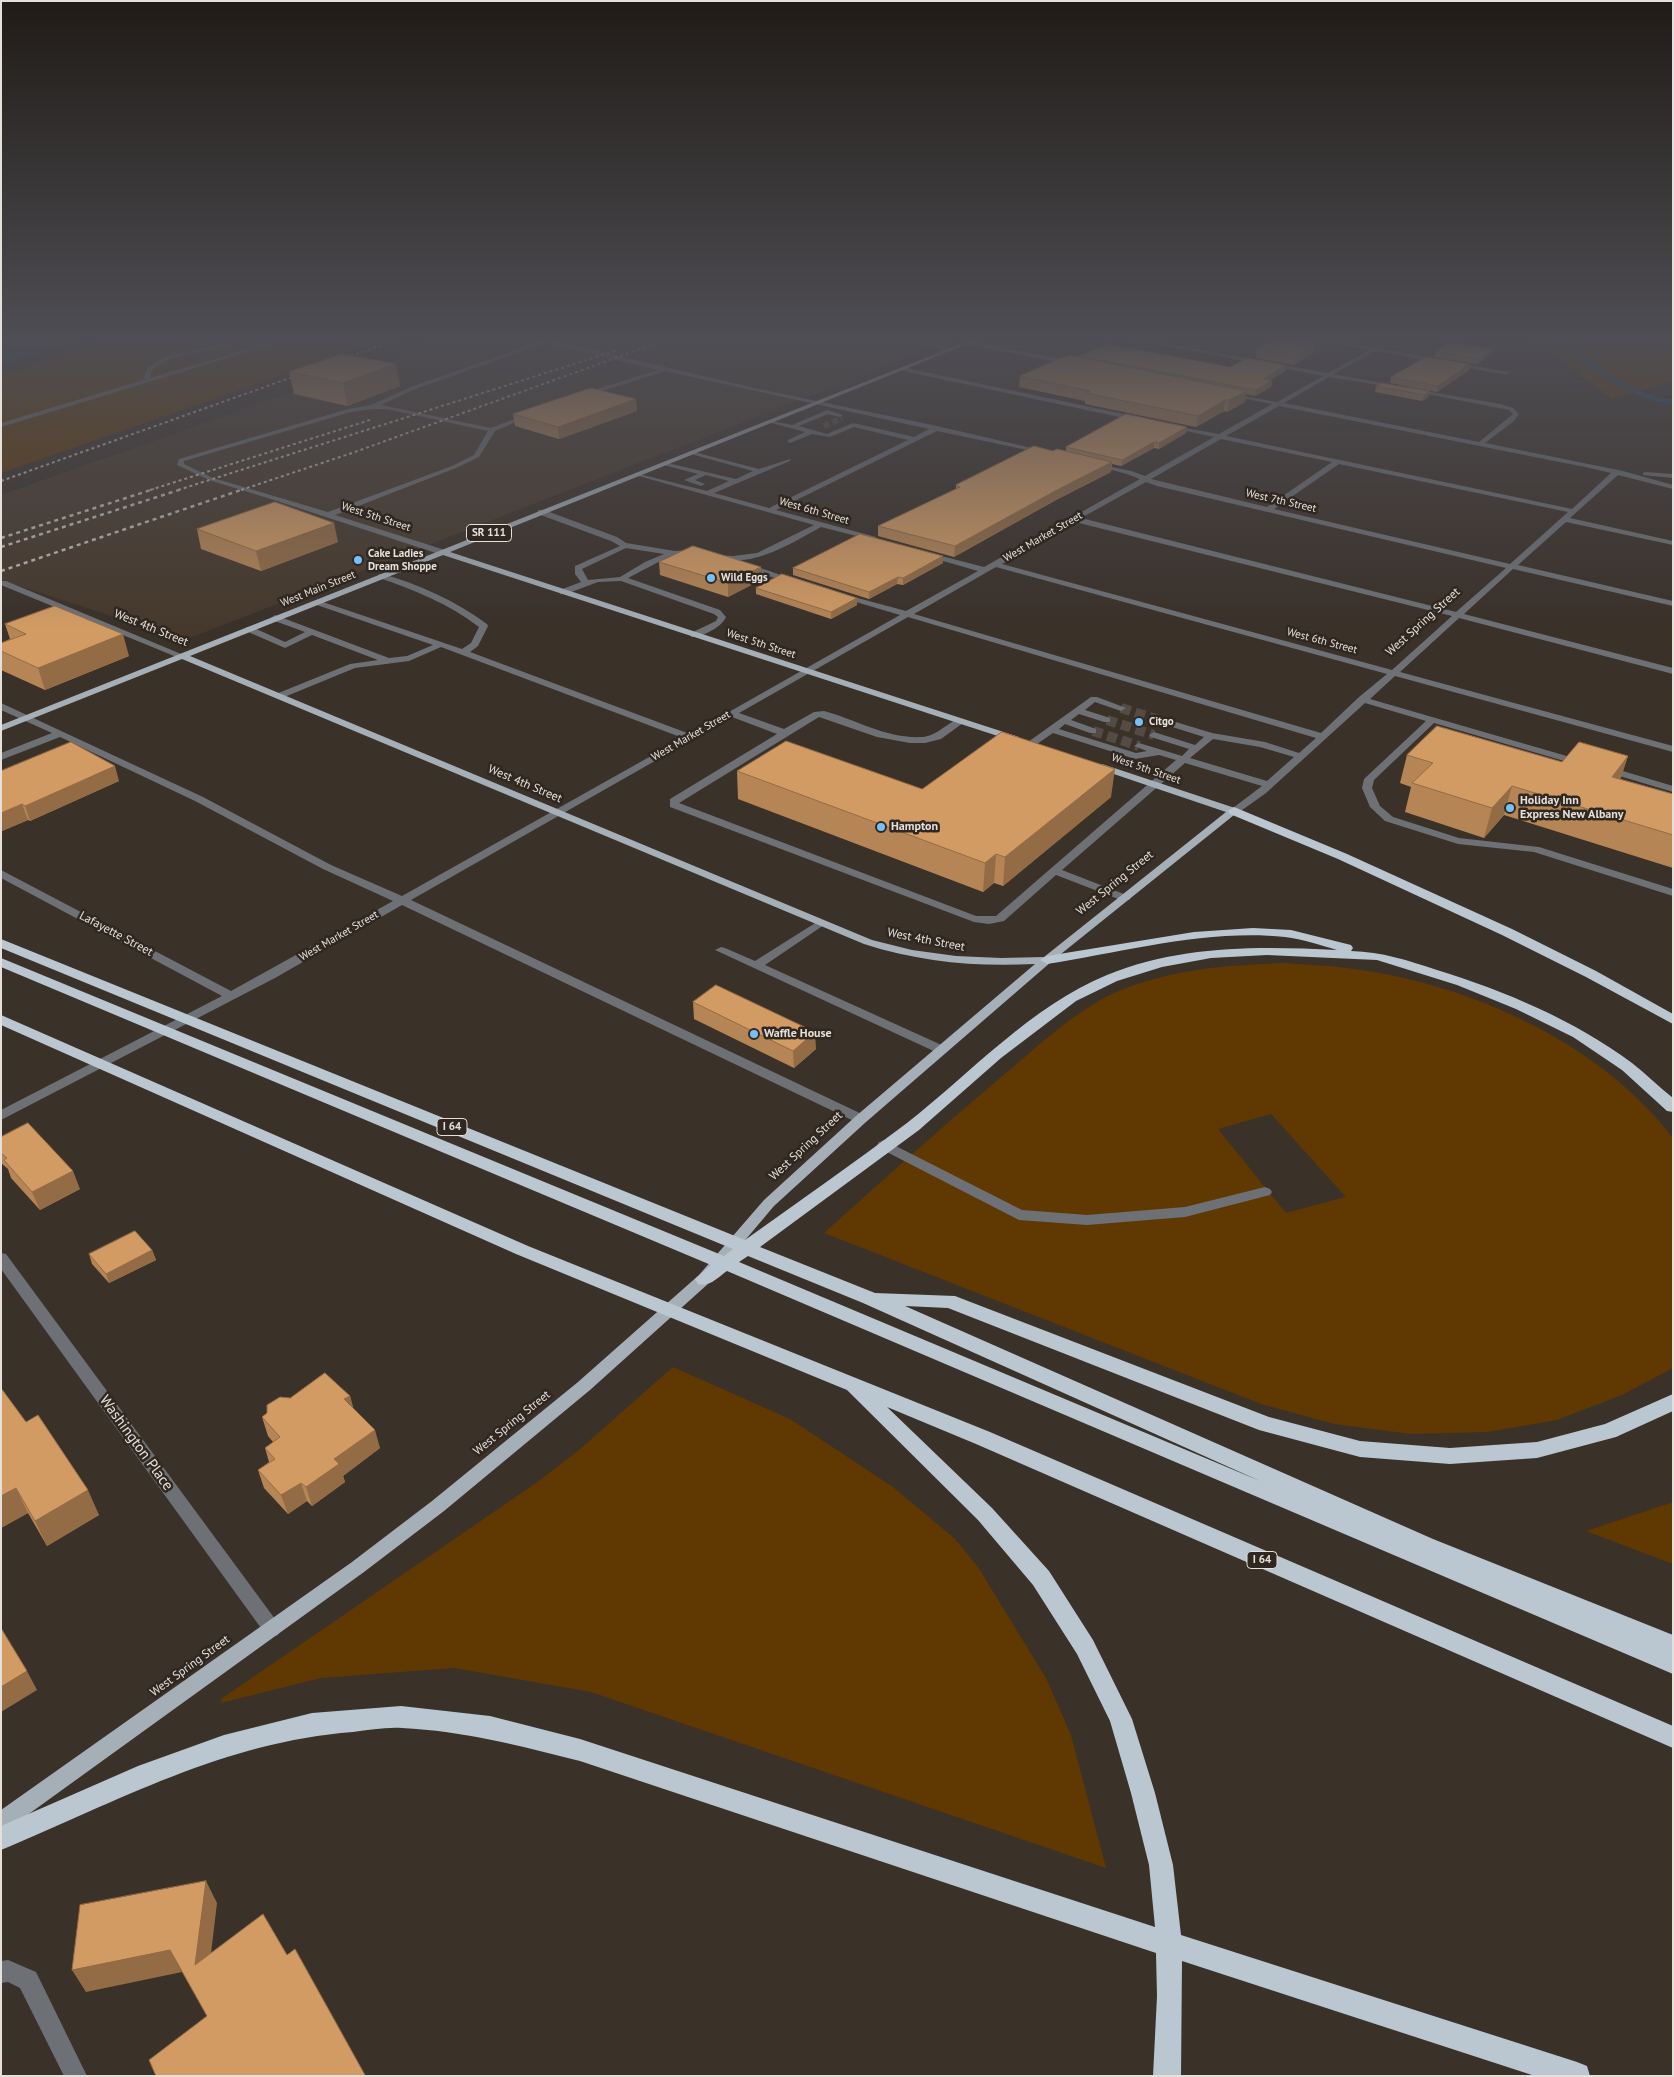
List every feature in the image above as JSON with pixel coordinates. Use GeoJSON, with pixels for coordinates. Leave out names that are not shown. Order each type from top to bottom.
{"type":"FeatureCollection","features":[{"type":"Feature","properties":{"kind":"highway"},"geometry":{"type":"LineString","coordinates":[[1234,811],[1310,841],[1492,925],[1590,972],[1673,1020]]}},
{"type":"Feature","properties":{"kind":"highway"},"geometry":{"type":"LineString","coordinates":[[1047,960],[1193,936],[1261,932],[1285,933],[1378,956],[1462,982],[1521,1006],[1578,1034],[1627,1067],[1673,1108]]}},
{"type":"Feature","properties":{"kind":"highway","name":"I 64"},"geometry":{"type":"LineString","coordinates":[[1,943],[869,1298],[1426,1545],[1673,1644]]}},
{"type":"Feature","properties":{"kind":"highway"},"geometry":{"type":"LineString","coordinates":[[704,1279],[913,1126],[996,1056],[1071,998],[1112,978],[1160,963],[1211,954],[1267,951],[1378,956]]}},
{"type":"Feature","properties":{"kind":"highway"},"geometry":{"type":"LineString","coordinates":[[1,962],[624,1220],[1673,1664]]}},
{"type":"Feature","properties":{"kind":"highway","name":"I 64"},"geometry":{"type":"LineString","coordinates":[[1,1019],[192,1105],[556,1264],[992,1442],[1673,1737]]}},
{"type":"Feature","properties":{"kind":"highway"},"geometry":{"type":"LineString","coordinates":[[869,1298],[949,1301],[1266,1424],[1360,1449],[1450,1456],[1536,1450],[1609,1431],[1673,1402]]}},
{"type":"Feature","properties":{"kind":"highway"},"geometry":{"type":"LineString","coordinates":[[850,1384],[985,1514],[1041,1578],[1086,1647],[1121,1720],[1143,1793],[1161,1865],[1170,1967],[1167,2076]]}},
{"type":"Feature","properties":{"kind":"highway"},"geometry":{"type":"LineString","coordinates":[[1,1838],[138,1777],[224,1746],[312,1724],[401,1717],[490,1728],[580,1750],[1011,1893],[1576,2076]]}},
{"type":"Feature","properties":{"kind":"main road","name":"West Main Street"},"geometry":{"type":"LineString","coordinates":[[1,728],[733,436]]}},
{"type":"Feature","properties":{"kind":"main road","name":"West 5th Street"},"geometry":{"type":"LineString","coordinates":[[442,552],[1035,746]]}},
{"type":"Feature","properties":{"kind":"main road","name":"West 4th Street"},"geometry":{"type":"LineString","coordinates":[[182,656],[820,923],[886,948],[927,957],[976,963],[1047,960]]}},
{"type":"Feature","properties":{"kind":"main road","name":"West 5th Street"},"geometry":{"type":"LineString","coordinates":[[1092,764],[1234,811]]}},
{"type":"Feature","properties":{"kind":"main road","name":"West Spring Street"},"geometry":{"type":"LineString","coordinates":[[1,1822],[358,1567],[445,1500],[584,1386],[704,1279],[770,1204],[861,1119],[1047,960],[1234,811]]}},
{"type":"Feature","properties":{"kind":"street","name":"West 5th Street"},"geometry":{"type":"LineString","coordinates":[[262,436],[180,460],[180,465],[211,479],[280,499],[442,552]]}},
{"type":"Feature","properties":{"kind":"street"},"geometry":{"type":"LineString","coordinates":[[328,515],[454,467],[477,456],[489,436]]}},
{"type":"Feature","properties":{"kind":"street"},"geometry":{"type":"LineString","coordinates":[[790,441],[802,436]]}},
{"type":"Feature","properties":{"kind":"street"},"geometry":{"type":"LineString","coordinates":[[901,436],[915,439]]}},
{"type":"Feature","properties":{"kind":"street"},"geometry":{"type":"LineString","coordinates":[[771,510],[921,436]]}},
{"type":"Feature","properties":{"kind":"street"},"geometry":{"type":"LineString","coordinates":[[973,436],[1054,454]]}},
{"type":"Feature","properties":{"kind":"street"},"geometry":{"type":"LineString","coordinates":[[1221,436],[1573,511]]}},
{"type":"Feature","properties":{"kind":"street","name":"West Market Street"},"geometry":{"type":"LineString","coordinates":[[1,1116],[232,996],[539,825],[557,812],[730,713],[807,672],[905,614],[1221,436]]}},
{"type":"Feature","properties":{"kind":"street"},"geometry":{"type":"LineString","coordinates":[[1439,436],[1617,472],[1673,487]]}},
{"type":"Feature","properties":{"kind":"street"},"geometry":{"type":"LineString","coordinates":[[1480,444],[1491,436]]}},
{"type":"Feature","properties":{"kind":"street"},"geometry":{"type":"LineString","coordinates":[[1027,454],[1036,450]]}},
{"type":"Feature","properties":{"kind":"street"},"geometry":{"type":"LineString","coordinates":[[690,453],[760,471]]}},
{"type":"Feature","properties":{"kind":"street"},"geometry":{"type":"LineString","coordinates":[[708,493],[788,460]]}},
{"type":"Feature","properties":{"kind":"street","name":"West 7th Street"},"geometry":{"type":"LineString","coordinates":[[1082,460],[1119,469],[1157,484],[1673,604]]}},
{"type":"Feature","properties":{"kind":"street"},"geometry":{"type":"LineString","coordinates":[[1268,510],[1339,461]]}},
{"type":"Feature","properties":{"kind":"street"},"geometry":{"type":"LineString","coordinates":[[663,464],[736,481]]}},
{"type":"Feature","properties":{"kind":"street"},"geometry":{"type":"LineString","coordinates":[[1617,472],[1673,476]]}},
{"type":"Feature","properties":{"kind":"street","name":"West Spring Street"},"geometry":{"type":"LineString","coordinates":[[1234,811],[1262,791],[1267,784],[1617,472]]}},
{"type":"Feature","properties":{"kind":"street"},"geometry":{"type":"LineString","coordinates":[[705,473],[688,480],[719,489]]}},
{"type":"Feature","properties":{"kind":"street","name":"West 6th Street"},"geometry":{"type":"LineString","coordinates":[[637,474],[883,542]]}},
{"type":"Feature","properties":{"kind":"street"},"geometry":{"type":"LineString","coordinates":[[541,512],[614,539],[624,545],[725,558],[805,585]]}},
{"type":"Feature","properties":{"kind":"street"},"geometry":{"type":"LineString","coordinates":[[1074,519],[1673,671]]}},
{"type":"Feature","properties":{"kind":"street"},"geometry":{"type":"LineString","coordinates":[[1564,519],[1673,543]]}},
{"type":"Feature","properties":{"kind":"street"},"geometry":{"type":"LineString","coordinates":[[725,558],[744,559],[758,556],[821,524]]}},
{"type":"Feature","properties":{"kind":"street"},"geometry":{"type":"LineString","coordinates":[[864,536],[873,532]]}},
{"type":"Feature","properties":{"kind":"street"},"geometry":{"type":"LineString","coordinates":[[585,582],[579,574],[578,568],[624,545]]}},
{"type":"Feature","properties":{"kind":"street"},"geometry":{"type":"LineString","coordinates":[[921,552],[984,570]]}},
{"type":"Feature","properties":{"kind":"street"},"geometry":{"type":"LineString","coordinates":[[622,580],[646,563],[676,553]]}},
{"type":"Feature","properties":{"kind":"street","name":"West 6th Street"},"geometry":{"type":"LineString","coordinates":[[994,564],[1673,749]]}},
{"type":"Feature","properties":{"kind":"street"},"geometry":{"type":"LineString","coordinates":[[382,576],[422,591],[471,615],[484,626],[474,644],[464,652]]}},
{"type":"Feature","properties":{"kind":"street"},"geometry":{"type":"LineString","coordinates":[[563,592],[585,582],[606,578],[622,580],[717,612],[722,617],[720,622],[694,635]]}},
{"type":"Feature","properties":{"kind":"street","name":"West 4th Street"},"geometry":{"type":"LineString","coordinates":[[3,583],[182,656]]}},
{"type":"Feature","properties":{"kind":"street"},"geometry":{"type":"LineString","coordinates":[[833,593],[1321,736]]}},
{"type":"Feature","properties":{"kind":"street"},"geometry":{"type":"LineString","coordinates":[[317,602],[464,652],[690,737]]}},
{"type":"Feature","properties":{"kind":"street"},"geometry":{"type":"LineString","coordinates":[[276,618],[388,661]]}},
{"type":"Feature","properties":{"kind":"street"},"geometry":{"type":"LineString","coordinates":[[249,629],[285,644],[312,632]]}},
{"type":"Feature","properties":{"kind":"street"},"geometry":{"type":"LineString","coordinates":[[279,696],[353,666],[409,658],[440,644]]}},
{"type":"Feature","properties":{"kind":"street"},"geometry":{"type":"LineString","coordinates":[[1035,746],[1050,729],[1094,699],[1121,708]]}},
{"type":"Feature","properties":{"kind":"street"},"geometry":{"type":"LineString","coordinates":[[1362,699],[1673,789]]}},
{"type":"Feature","properties":{"kind":"street"},"geometry":{"type":"LineString","coordinates":[[1,706],[199,799],[327,867],[402,900],[861,1119]]}},
{"type":"Feature","properties":{"kind":"street"},"geometry":{"type":"LineString","coordinates":[[1076,710],[1107,720]]}},
{"type":"Feature","properties":{"kind":"street"},"geometry":{"type":"LineString","coordinates":[[730,713],[785,733]]}},
{"type":"Feature","properties":{"kind":"street"},"geometry":{"type":"LineString","coordinates":[[960,721],[939,736],[920,741],[902,740],[824,714],[817,714],[674,801],[674,805],[974,919],[989,921],[1000,919],[1211,736]]}},
{"type":"Feature","properties":{"kind":"street"},"geometry":{"type":"LineString","coordinates":[[1062,720],[1093,730]]}},
{"type":"Feature","properties":{"kind":"street"},"geometry":{"type":"LineString","coordinates":[[1432,720],[1369,779],[1367,788],[1374,807],[1389,819],[1458,841],[1534,849],[1673,893]]}},
{"type":"Feature","properties":{"kind":"street"},"geometry":{"type":"LineString","coordinates":[[1169,723],[1211,736],[1262,744],[1299,756]]}},
{"type":"Feature","properties":{"kind":"street"},"geometry":{"type":"LineString","coordinates":[[1050,729],[1135,756],[1160,752]]}},
{"type":"Feature","properties":{"kind":"street"},"geometry":{"type":"LineString","coordinates":[[1,757],[59,734]]}},
{"type":"Feature","properties":{"kind":"street"},"geometry":{"type":"LineString","coordinates":[[1154,735],[1196,748]]}},
{"type":"Feature","properties":{"kind":"street"},"geometry":{"type":"LineString","coordinates":[[1139,746],[1267,784]]}},
{"type":"Feature","properties":{"kind":"street"},"geometry":{"type":"LineString","coordinates":[[1054,871],[1125,898]]}},
{"type":"Feature","properties":{"kind":"street","name":"Lafayette Street"},"geometry":{"type":"LineString","coordinates":[[1,873],[232,996]]}},
{"type":"Feature","properties":{"kind":"street"},"geometry":{"type":"LineString","coordinates":[[756,966],[820,923]]}},
{"type":"Feature","properties":{"kind":"street"},"geometry":{"type":"LineString","coordinates":[[721,950],[942,1050]]}},
{"type":"Feature","properties":{"kind":"street"},"geometry":{"type":"LineString","coordinates":[[884,1146],[1019,1215],[1087,1220],[1185,1212],[1265,1192]]}},
{"type":"Feature","properties":{"kind":"street","name":"Washington Place"},"geometry":{"type":"LineString","coordinates":[[1,1258],[272,1628]]}},
{"type":"Feature","properties":{"kind":"street"},"geometry":{"type":"LineString","coordinates":[[1,1972],[8,1971],[28,1980],[76,2076]]}},
{"type":"Feature","properties":{"kind":"shaded area"},"geometry":{"type":"Polygon","coordinates":[[[1,436],[108,436],[1,473],[1,436]]]}},
{"type":"Feature","properties":{"kind":"shaded area"},"geometry":{"type":"Polygon","coordinates":[[[168,436],[708,436],[185,640],[1,580],[1,495],[168,436]]]}},
{"type":"Feature","properties":{"kind":"shaded area"},"geometry":{"type":"Polygon","coordinates":[[[1286,963],[1332,966],[1392,976],[1438,987],[1483,1003],[1527,1022],[1569,1045],[1607,1072],[1642,1103],[1673,1138],[1673,1368],[1622,1395],[1557,1420],[1487,1432],[1411,1434],[1334,1424],[1261,1404],[824,1233],[937,1132],[1044,1041],[1084,1010],[1112,994],[1154,979],[1220,967],[1286,963]],[[1271,1114],[1218,1129],[1286,1213],[1345,1196],[1271,1114]]]}},
{"type":"Feature","properties":{"kind":"shaded area"},"geometry":{"type":"Polygon","coordinates":[[[673,1367],[790,1419],[893,1487],[954,1538],[978,1567],[1046,1678],[1071,1735],[1106,1868],[591,1692],[454,1668],[321,1678],[221,1703],[221,1699],[536,1483],[579,1450],[673,1367]]]}},
{"type":"Feature","properties":{"kind":"shaded area"},"geometry":{"type":"Polygon","coordinates":[[[1673,1502],[1673,1564],[1586,1531],[1673,1502]]]}},
{"type":"Feature","properties":{"kind":"building"},"geometry":{"type":"Polygon","coordinates":[[[1086,436],[1171,436],[1159,443],[1154,442],[1122,460],[1066,447],[1086,436]]]}},
{"type":"Feature","properties":{"kind":"building"},"geometry":{"type":"Polygon","coordinates":[[[1034,446],[1053,451],[1057,449],[1112,462],[955,546],[878,526],[960,487],[956,485],[1034,446]]]}},
{"type":"Feature","properties":{"kind":"building"},"geometry":{"type":"Polygon","coordinates":[[[275,502],[334,523],[256,551],[197,529],[275,502]]]}},
{"type":"Feature","properties":{"kind":"building"},"geometry":{"type":"Polygon","coordinates":[[[860,534],[943,556],[903,578],[898,577],[869,592],[793,568],[860,534]]]}},
{"type":"Feature","properties":{"kind":"building"},"geometry":{"type":"Polygon","coordinates":[[[693,546],[761,567],[728,583],[659,562],[693,546]]]}},
{"type":"Feature","properties":{"kind":"building"},"geometry":{"type":"Polygon","coordinates":[[[782,574],[857,598],[831,612],[756,588],[782,574]]]}},
{"type":"Feature","properties":{"kind":"building"},"geometry":{"type":"Polygon","coordinates":[[[55,606],[123,634],[38,668],[1,651],[1,643],[26,634],[5,624],[55,606]]]}},
{"type":"Feature","properties":{"kind":"building"},"geometry":{"type":"Polygon","coordinates":[[[1437,726],[1562,762],[1579,742],[1628,756],[1612,777],[1673,794],[1673,835],[1512,786],[1492,808],[1412,783],[1433,763],[1407,755],[1437,726]]]}},
{"type":"Feature","properties":{"kind":"building"},"geometry":{"type":"Polygon","coordinates":[[[1002,732],[1115,769],[1005,857],[996,854],[985,863],[737,771],[786,741],[922,789],[1002,732]]]}},
{"type":"Feature","properties":{"kind":"building"},"geometry":{"type":"Polygon","coordinates":[[[71,742],[115,766],[25,806],[22,804],[1,813],[1,771],[71,742]]]}},
{"type":"Feature","properties":{"kind":"building"},"geometry":{"type":"Polygon","coordinates":[[[716,985],[815,1032],[793,1051],[693,1002],[716,985]]]}},
{"type":"Feature","properties":{"kind":"building"},"geometry":{"type":"Polygon","coordinates":[[[28,1123],[73,1171],[32,1192],[4,1160],[7,1158],[1,1153],[1,1137],[28,1123]]]}},
{"type":"Feature","properties":{"kind":"building"},"geometry":{"type":"Polygon","coordinates":[[[135,1231],[152,1250],[106,1274],[89,1254],[135,1231]]]}},
{"type":"Feature","properties":{"kind":"building"},"geometry":{"type":"Polygon","coordinates":[[[325,1373],[350,1396],[344,1399],[375,1430],[334,1459],[339,1464],[306,1487],[301,1483],[281,1495],[258,1470],[275,1459],[265,1448],[280,1437],[262,1417],[267,1413],[267,1405],[280,1397],[290,1398],[325,1373]]]}},
{"type":"Feature","properties":{"kind":"building"},"geometry":{"type":"Polygon","coordinates":[[[1,1388],[26,1422],[38,1415],[88,1490],[35,1521],[16,1488],[1,1496],[1,1388]]]}},
{"type":"Feature","properties":{"kind":"building"},"geometry":{"type":"Polygon","coordinates":[[[1,1628],[27,1671],[1,1687],[1,1628]]]}},
{"type":"Feature","properties":{"kind":"building"},"geometry":{"type":"Polygon","coordinates":[[[206,1881],[195,1965],[263,1914],[287,1955],[295,1949],[364,2076],[156,2076],[149,2060],[207,2016],[170,1950],[72,1970],[80,1905],[206,1881]]]}},
{"type":"Feature","properties":{"kind":"tunnel"},"geometry":{"type":"LineString","coordinates":[[1121,708],[1169,723]]}},
{"type":"Feature","properties":{"kind":"tunnel"},"geometry":{"type":"LineString","coordinates":[[1107,720],[1154,735]]}},
{"type":"Feature","properties":{"kind":"tunnel"},"geometry":{"type":"LineString","coordinates":[[1093,731],[1139,746]]}},
{"type":"Feature","properties":{"kind":"railway"},"geometry":{"type":"LineString","coordinates":[[1,481],[127,436]]}},
{"type":"Feature","properties":{"kind":"railway"},"geometry":{"type":"LineString","coordinates":[[150,490],[320,436]]}},
{"type":"Feature","properties":{"kind":"railway"},"geometry":{"type":"LineString","coordinates":[[178,490],[348,436]]}},
{"type":"Feature","properties":{"kind":"railway"},"geometry":{"type":"LineString","coordinates":[[244,489],[399,436]]}},
{"type":"Feature","properties":{"kind":"railway"},"geometry":{"type":"LineString","coordinates":[[1,538],[154,489]]}},
{"type":"Feature","properties":{"kind":"railway"},"geometry":{"type":"LineString","coordinates":[[1,547],[182,489]]}},
{"type":"Feature","properties":{"kind":"railway"},"geometry":{"type":"LineString","coordinates":[[1,571],[244,489]]}},
{"type":"Feature","properties":{"kind":"place","name":"Cake Ladies Dream Shoppe"},"geometry":{"type":"Point","coordinates":[358,560]}},
{"type":"Feature","properties":{"kind":"place","name":"Wild Eggs"},"geometry":{"type":"Point","coordinates":[711,578]}},
{"type":"Feature","properties":{"kind":"place","name":"Citgo"},"geometry":{"type":"Point","coordinates":[1139,722]}},
{"type":"Feature","properties":{"kind":"place","name":"Holiday Inn Express New Albany"},"geometry":{"type":"Point","coordinates":[1510,808]}},
{"type":"Feature","properties":{"kind":"place","name":"Hampton"},"geometry":{"type":"Point","coordinates":[881,827]}},
{"type":"Feature","properties":{"kind":"place","name":"Waffle House"},"geometry":{"type":"Point","coordinates":[754,1034]}}]}
